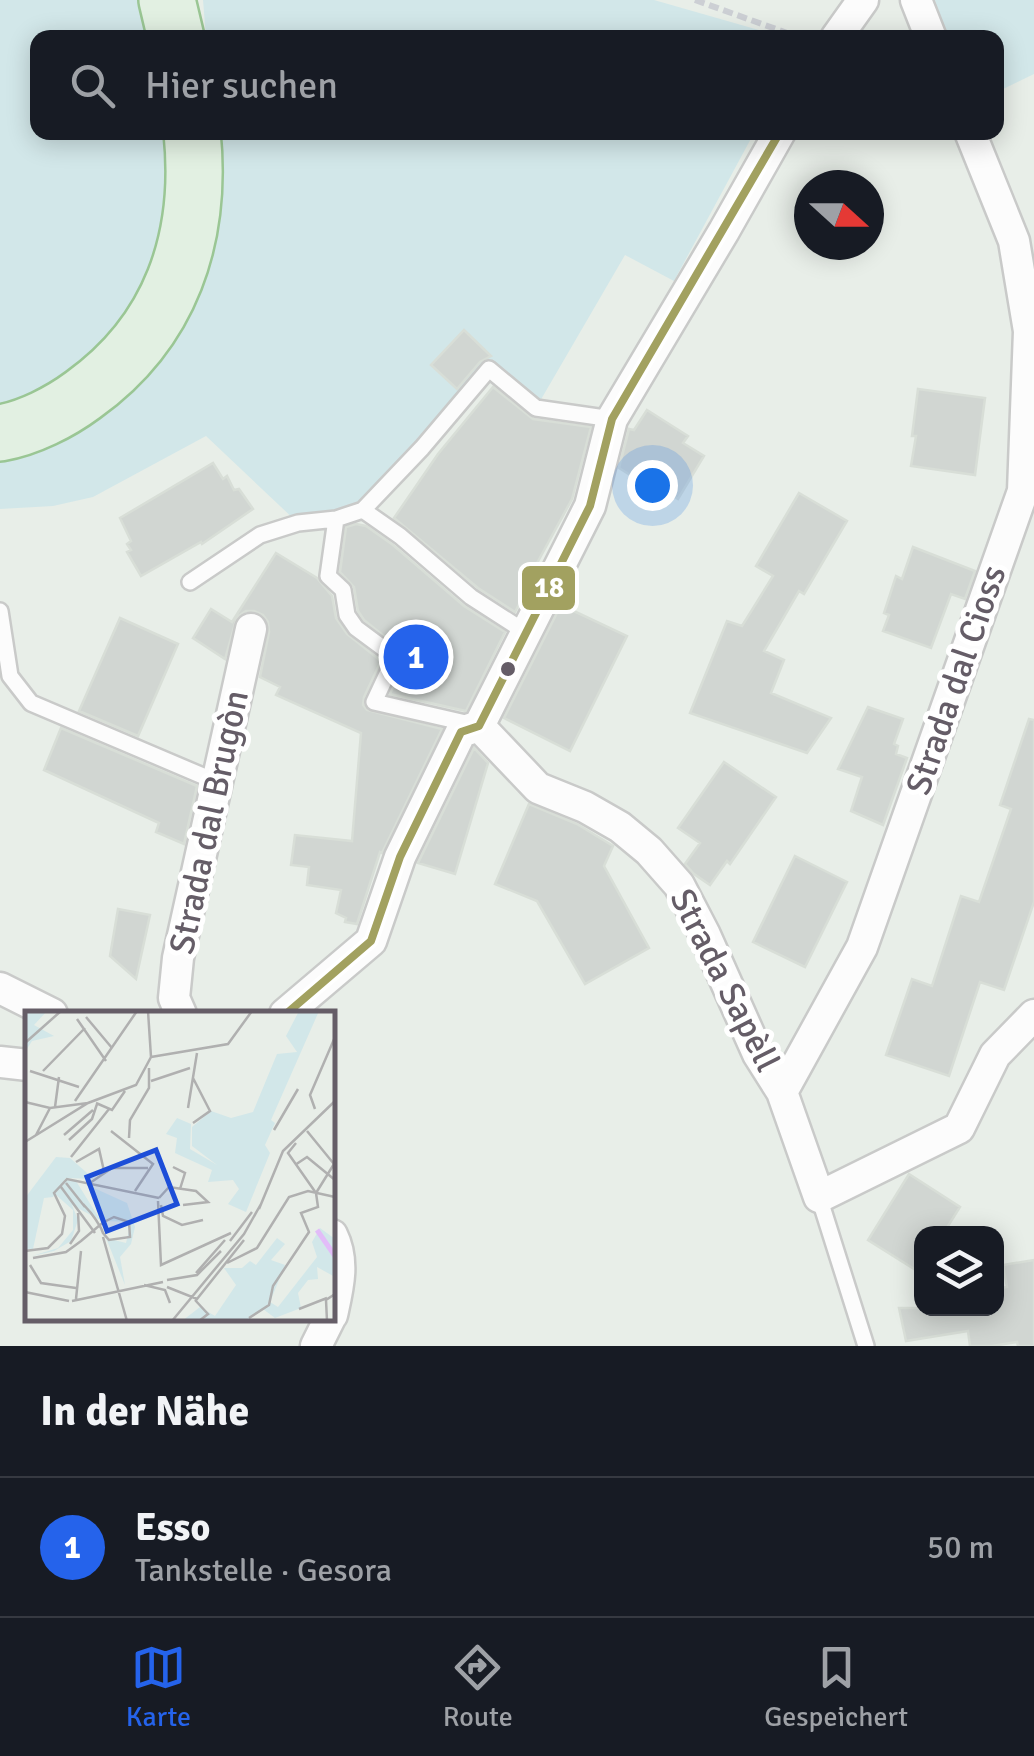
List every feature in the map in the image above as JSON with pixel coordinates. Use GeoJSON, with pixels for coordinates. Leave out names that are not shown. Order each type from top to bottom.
{"type":"FeatureCollection","features":[{"type":"Feature","properties":{"kind":"highway"},"geometry":{"type":"LineString","coordinates":[[167,0],[174,30]]}},
{"type":"Feature","properties":{"kind":"highway"},"geometry":{"type":"LineString","coordinates":[[0,434],[67,407],[109,377],[142,341],[167,299],[184,255],[192,207],[193,140]]}},
{"type":"Feature","properties":{"kind":"street"},"geometry":{"type":"LineString","coordinates":[[842,30],[863,0]]}},
{"type":"Feature","properties":{"kind":"street"},"geometry":{"type":"LineString","coordinates":[[916,0],[928,30]]}},
{"type":"Feature","properties":{"kind":"street"},"geometry":{"type":"LineString","coordinates":[[288,1011],[371,941],[400,857],[461,732],[478,726],[590,506],[612,418],[775,140]]}},
{"type":"Feature","properties":{"kind":"street","name":"Strada dal Cioss"},"geometry":{"type":"LineString","coordinates":[[782,1092],[862,948],[1023,490],[1032,331],[1014,241],[973,140]]}},
{"type":"Feature","properties":{"kind":"street","name":"Strada dal Brugòn"},"geometry":{"type":"LineString","coordinates":[[179,1011],[174,998],[178,958],[251,630]]}},
{"type":"Feature","properties":{"kind":"street","name":"Strada Sapèll"},"geometry":{"type":"LineString","coordinates":[[478,726],[538,788],[620,826],[679,885],[758,1054],[782,1092],[819,1198]]}},
{"type":"Feature","properties":{"kind":"street"},"geometry":{"type":"LineString","coordinates":[[0,988],[46,1011]]}},
{"type":"Feature","properties":{"kind":"street"},"geometry":{"type":"LineString","coordinates":[[819,1198],[959,1128],[995,1056],[1034,1016]]}},
{"type":"Feature","properties":{"kind":"street"},"geometry":{"type":"LineString","coordinates":[[0,1062],[25,1065]]}},
{"type":"Feature","properties":{"kind":"street"},"geometry":{"type":"LineString","coordinates":[[335,1240],[341,1270],[335,1301]]}},
{"type":"Feature","properties":{"kind":"street"},"geometry":{"type":"LineString","coordinates":[[316,1346],[329,1321]]}},
{"type":"Feature","properties":{"kind":"lane"},"geometry":{"type":"LineString","coordinates":[[190,582],[260,535],[298,522],[336,520],[363,510],[489,369],[536,408],[612,418]]}},
{"type":"Feature","properties":{"kind":"lane"},"geometry":{"type":"LineString","coordinates":[[363,510],[471,596],[527,632]]}},
{"type":"Feature","properties":{"kind":"lane"},"geometry":{"type":"LineString","coordinates":[[336,520],[328,576],[343,590],[347,615],[356,628],[396,657],[374,702],[478,726]]}},
{"type":"Feature","properties":{"kind":"lane"},"geometry":{"type":"LineString","coordinates":[[0,611],[10,676],[32,703],[217,782]]}},
{"type":"Feature","properties":{"kind":"lane"},"geometry":{"type":"LineString","coordinates":[[819,1198],[866,1346]]}},
{"type":"Feature","properties":{"kind":"path"},"geometry":{"type":"LineString","coordinates":[[695,0],[779,30]]}},
{"type":"Feature","properties":{"kind":"shaded area"},"geometry":{"type":"Polygon","coordinates":[[[0,0],[143,0],[153,30],[30,30],[30,140],[172,140],[175,190],[132,321],[59,389],[0,409],[0,0]]]}},
{"type":"Feature","properties":{"kind":"shaded area"},"geometry":{"type":"Polygon","coordinates":[[[203,0],[654,0],[759,30],[205,30],[203,0]]]}},
{"type":"Feature","properties":{"kind":"shaded area"},"geometry":{"type":"Polygon","coordinates":[[[935,0],[1034,0],[1034,74],[1004,89],[1004,30],[942,30],[935,0]]]}},
{"type":"Feature","properties":{"kind":"shaded area"},"geometry":{"type":"Polygon","coordinates":[[[210,140],[750,140],[674,281],[625,255],[536,408],[490,369],[363,510],[298,523],[206,436],[93,497],[53,506],[0,509],[0,451],[92,413],[210,140]]]}},
{"type":"Feature","properties":{"kind":"building"},"geometry":{"type":"Polygon","coordinates":[[[464,330],[491,356],[480,362],[457,389],[431,365],[464,330]]]}},
{"type":"Feature","properties":{"kind":"building"},"geometry":{"type":"Polygon","coordinates":[[[493,387],[533,419],[591,427],[572,499],[524,587],[527,589],[515,612],[478,588],[394,518],[438,454],[493,387]]]}},
{"type":"Feature","properties":{"kind":"building"},"geometry":{"type":"Polygon","coordinates":[[[918,389],[985,398],[975,475],[911,466],[918,389]]]}},
{"type":"Feature","properties":{"kind":"building"},"geometry":{"type":"Polygon","coordinates":[[[647,410],[688,436],[683,443],[704,456],[678,499],[657,486],[654,490],[619,468],[629,429],[634,430],[647,410]]]}},
{"type":"Feature","properties":{"kind":"building"},"geometry":{"type":"Polygon","coordinates":[[[213,463],[253,509],[202,544],[141,576],[127,552],[131,550],[127,544],[131,541],[120,518],[213,463]]]}},
{"type":"Feature","properties":{"kind":"building"},"geometry":{"type":"Polygon","coordinates":[[[799,493],[847,521],[804,594],[799,591],[764,651],[784,660],[771,693],[831,718],[807,753],[690,713],[727,621],[742,626],[773,576],[756,566],[799,493]]]}},
{"type":"Feature","properties":{"kind":"building"},"geometry":{"type":"Polygon","coordinates":[[[366,526],[393,545],[464,606],[505,632],[466,711],[390,694],[405,662],[405,653],[364,620],[358,611],[354,587],[340,572],[346,527],[366,526]]]}},
{"type":"Feature","properties":{"kind":"building"},"geometry":{"type":"Polygon","coordinates":[[[913,547],[975,571],[965,599],[951,594],[931,648],[883,631],[889,615],[884,613],[896,576],[902,579],[913,547]]]}},
{"type":"Feature","properties":{"kind":"building"},"geometry":{"type":"Polygon","coordinates":[[[276,553],[317,578],[332,596],[336,618],[347,634],[381,661],[364,697],[367,710],[442,729],[380,852],[357,924],[345,922],[346,918],[336,913],[341,890],[307,885],[309,867],[291,865],[295,835],[352,841],[361,733],[276,695],[280,687],[260,677],[269,632],[263,615],[246,611],[237,617],[225,659],[193,638],[211,609],[232,622],[276,553]]]}},
{"type":"Feature","properties":{"kind":"building"},"geometry":{"type":"Polygon","coordinates":[[[561,605],[627,636],[570,751],[504,718],[561,605]]]}},
{"type":"Feature","properties":{"kind":"building"},"geometry":{"type":"Polygon","coordinates":[[[120,618],[178,644],[138,736],[79,711],[120,618]]]}},
{"type":"Feature","properties":{"kind":"building"},"geometry":{"type":"Polygon","coordinates":[[[868,707],[903,719],[894,744],[898,746],[896,754],[907,758],[883,825],[851,811],[862,777],[838,769],[868,707]]]}},
{"type":"Feature","properties":{"kind":"building"},"geometry":{"type":"Polygon","coordinates":[[[1029,719],[1034,720],[1034,902],[1004,990],[980,982],[949,1076],[886,1055],[912,979],[932,986],[961,896],[979,902],[1011,809],[1000,805],[1029,719]]]}},
{"type":"Feature","properties":{"kind":"building"},"geometry":{"type":"Polygon","coordinates":[[[61,728],[197,786],[184,844],[156,832],[159,823],[44,770],[61,728]]]}},
{"type":"Feature","properties":{"kind":"building"},"geometry":{"type":"Polygon","coordinates":[[[474,748],[488,763],[455,874],[418,863],[474,748]]]}},
{"type":"Feature","properties":{"kind":"building"},"geometry":{"type":"Polygon","coordinates":[[[724,762],[776,797],[730,864],[727,861],[710,885],[685,864],[700,843],[678,828],[724,762]]]}},
{"type":"Feature","properties":{"kind":"building"},"geometry":{"type":"Polygon","coordinates":[[[529,804],[577,824],[613,846],[604,866],[649,948],[585,984],[537,901],[495,884],[529,804]]]}},
{"type":"Feature","properties":{"kind":"building"},"geometry":{"type":"Polygon","coordinates":[[[795,856],[847,882],[805,967],[753,942],[795,856]]]}},
{"type":"Feature","properties":{"kind":"building"},"geometry":{"type":"Polygon","coordinates":[[[118,909],[150,915],[136,979],[110,956],[118,909]]]}},
{"type":"Feature","properties":{"kind":"building"},"geometry":{"type":"Polygon","coordinates":[[[909,1174],[960,1207],[948,1226],[914,1226],[914,1269],[868,1240],[909,1174]]]}},
{"type":"Feature","properties":{"kind":"building"},"geometry":{"type":"Polygon","coordinates":[[[1034,1260],[1034,1346],[1018,1346],[1017,1342],[970,1346],[968,1331],[906,1341],[899,1308],[914,1308],[914,1316],[1004,1316],[1004,1265],[1034,1260]]]}},
{"type":"Feature","properties":{"kind":"transit line","name":"18"},"geometry":{"type":"LineString","coordinates":[[289,1011],[371,941],[400,857],[461,732],[479,726],[590,506],[612,419],[775,140]]}},
{"type":"Feature","properties":{"kind":"place","name":"Esso"},"geometry":{"type":"Point","coordinates":[416,657]}}]}
